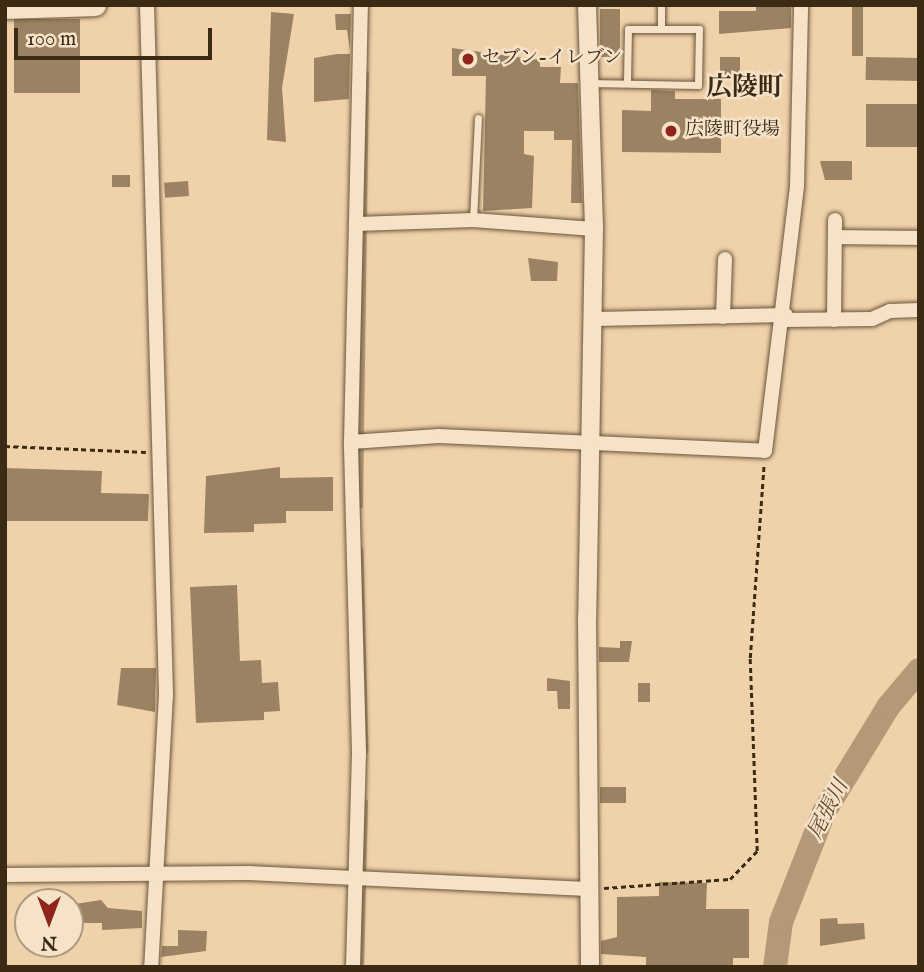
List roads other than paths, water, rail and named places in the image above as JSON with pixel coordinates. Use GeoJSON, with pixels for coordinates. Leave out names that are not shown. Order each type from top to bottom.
{"type":"FeatureCollection","features":[{"type":"Feature","properties":{"kind":"main road"},"geometry":{"type":"LineString","coordinates":[[5,8],[95,5]]}},
{"type":"Feature","properties":{"kind":"street"},"geometry":{"type":"LineString","coordinates":[[147,5],[156,452],[166,694],[152,873],[151,967]]}},
{"type":"Feature","properties":{"kind":"street"},"geometry":{"type":"LineString","coordinates":[[353,967],[353,876],[359,752],[358,442],[364,223],[361,5]]}},
{"type":"Feature","properties":{"kind":"street"},"geometry":{"type":"LineString","coordinates":[[587,5],[594,229],[588,889],[590,967]]}},
{"type":"Feature","properties":{"kind":"street"},"geometry":{"type":"LineString","coordinates":[[358,442],[439,436],[592,447],[765,451],[786,318],[801,5]]}},
{"type":"Feature","properties":{"kind":"street"},"geometry":{"type":"LineString","coordinates":[[364,223],[473,220],[594,229]]}},
{"type":"Feature","properties":{"kind":"street"},"geometry":{"type":"LineString","coordinates":[[834,320],[835,220]]}},
{"type":"Feature","properties":{"kind":"street"},"geometry":{"type":"LineString","coordinates":[[835,237],[919,238]]}},
{"type":"Feature","properties":{"kind":"street"},"geometry":{"type":"LineString","coordinates":[[723,317],[724,259]]}},
{"type":"Feature","properties":{"kind":"street"},"geometry":{"type":"LineString","coordinates":[[594,319],[723,317],[834,320],[919,310]]}},
{"type":"Feature","properties":{"kind":"street"},"geometry":{"type":"LineString","coordinates":[[5,875],[152,873],[353,876],[588,889]]}},
{"type":"Feature","properties":{"kind":"lane"},"geometry":{"type":"LineString","coordinates":[[661,5],[661,28]]}},
{"type":"Feature","properties":{"kind":"lane"},"geometry":{"type":"LineString","coordinates":[[589,83],[698,85],[699,29],[628,29],[627,82]]}},
{"type":"Feature","properties":{"kind":"lane"},"geometry":{"type":"LineString","coordinates":[[473,220],[478,118]]}},
{"type":"Feature","properties":{"kind":"waterway"},"geometry":{"type":"LineString","coordinates":[[360,506],[366,74]]}},
{"type":"Feature","properties":{"kind":"waterway"},"geometry":{"type":"LineString","coordinates":[[361,550],[366,751]]}},
{"type":"Feature","properties":{"kind":"waterway","name":"尾張川"},"geometry":{"type":"LineString","coordinates":[[775,967],[781,922],[824,812],[888,707],[919,670]]}},
{"type":"Feature","properties":{"kind":"waterway"},"geometry":{"type":"LineString","coordinates":[[361,967],[365,802]]}},
{"type":"Feature","properties":{"kind":"place","name":"セブン-イレブン"},"geometry":{"type":"Point","coordinates":[468,59]}},
{"type":"Feature","properties":{"kind":"place","name":"広陵町役場"},"geometry":{"type":"Point","coordinates":[671,131]}},
{"type":"Feature","properties":{"kind":"district","name":"広陵町"},"geometry":{"type":"Point","coordinates":[745,88]}}]}
